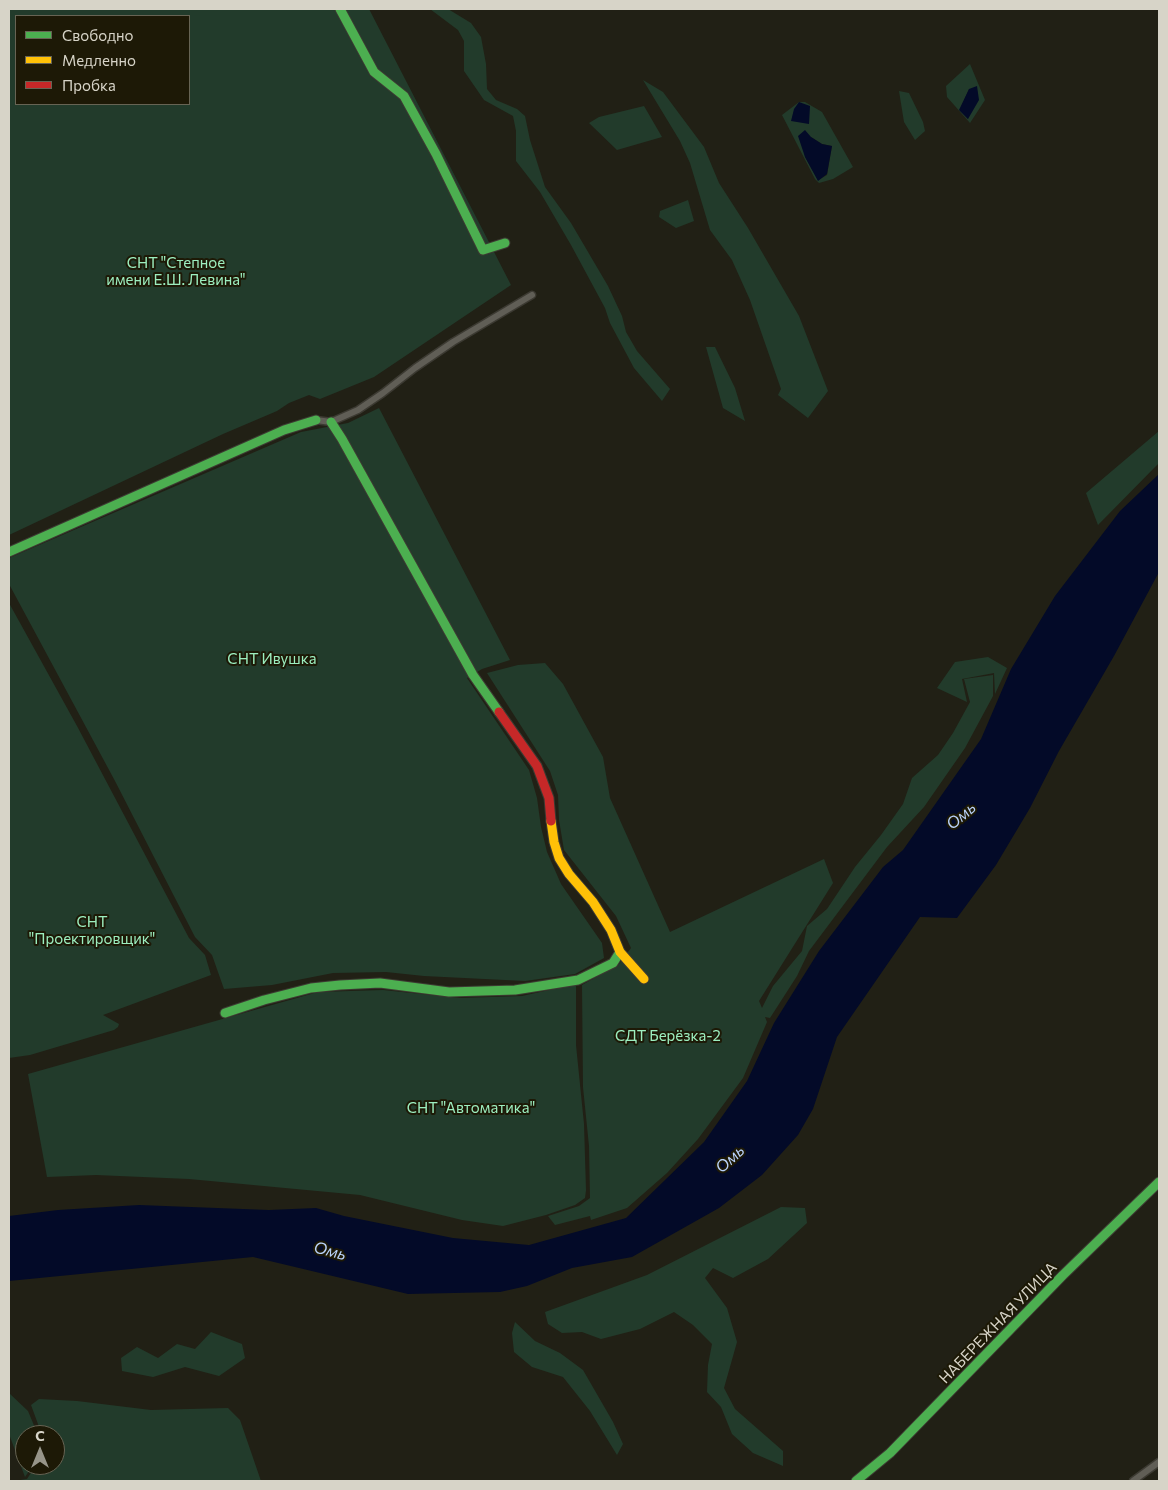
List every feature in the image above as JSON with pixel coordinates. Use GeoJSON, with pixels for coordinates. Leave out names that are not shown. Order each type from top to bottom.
{"type":"FeatureCollection","features":[{"type":"Feature","properties":{"kind":"street"},"geometry":{"type":"LineString","coordinates":[[340,9],[374,72],[404,96],[436,154],[483,250],[505,243]]}},
{"type":"Feature","properties":{"kind":"street"},"geometry":{"type":"LineString","coordinates":[[9,552],[284,430],[316,420],[331,422],[358,410],[453,342],[532,295]]}},
{"type":"Feature","properties":{"kind":"street"},"geometry":{"type":"LineString","coordinates":[[331,422],[473,675],[537,766],[549,798],[550,818],[559,858],[612,930],[620,952],[644,979]]}},
{"type":"Feature","properties":{"kind":"street"},"geometry":{"type":"LineString","coordinates":[[224,1013],[310,988],[340,985],[380,983],[449,992],[515,990],[578,980],[613,963],[620,952]]}},
{"type":"Feature","properties":{"kind":"street","name":"НАБЕРЕЖНАЯ УЛИЦА"},"geometry":{"type":"LineString","coordinates":[[856,1481],[890,1453],[1063,1276],[1159,1182]]}},
{"type":"Feature","properties":{"kind":"street"},"geometry":{"type":"LineString","coordinates":[[1133,1481],[1159,1462]]}},
{"type":"Feature","properties":{"kind":"green space","name":"СНТ \"Степное имени Е.Ш. Левина\""},"geometry":{"type":"Polygon","coordinates":[[[9,9],[369,9],[511,285],[374,377],[320,399],[309,395],[9,535],[9,9]]]}},
{"type":"Feature","properties":{"kind":"green space"},"geometry":{"type":"Polygon","coordinates":[[[430,9],[448,9],[471,23],[481,37],[486,64],[487,89],[496,100],[517,109],[525,116],[530,140],[545,187],[571,223],[608,286],[622,316],[626,332],[637,351],[670,389],[662,401],[634,368],[610,323],[605,308],[571,245],[540,192],[516,161],[516,131],[513,116],[484,100],[464,71],[464,41],[458,30],[430,9]]]}},
{"type":"Feature","properties":{"kind":"green space"},"geometry":{"type":"Polygon","coordinates":[[[970,64],[985,100],[970,123],[947,97],[946,86],[970,64]],[[969,89],[960,110],[968,119],[969,89]]]}},
{"type":"Feature","properties":{"kind":"green space"},"geometry":{"type":"Polygon","coordinates":[[[643,80],[663,92],[704,147],[719,183],[748,228],[799,316],[828,391],[808,418],[778,395],[781,389],[750,300],[732,260],[710,230],[690,163],[680,141],[643,80]]]}},
{"type":"Feature","properties":{"kind":"green space"},"geometry":{"type":"Polygon","coordinates":[[[899,91],[909,93],[923,122],[925,131],[915,140],[904,122],[899,91]]]}},
{"type":"Feature","properties":{"kind":"green space"},"geometry":{"type":"Polygon","coordinates":[[[799,102],[805,102],[822,112],[853,167],[833,179],[819,183],[815,179],[782,115],[799,102]],[[811,137],[804,150],[805,157],[818,180],[827,175],[832,146],[822,144],[811,137]]]}},
{"type":"Feature","properties":{"kind":"green space"},"geometry":{"type":"Polygon","coordinates":[[[644,106],[662,137],[617,150],[589,123],[599,117],[644,106]]]}},
{"type":"Feature","properties":{"kind":"green space"},"geometry":{"type":"Polygon","coordinates":[[[688,200],[694,221],[676,228],[659,217],[660,211],[688,200]]]}},
{"type":"Feature","properties":{"kind":"green space"},"geometry":{"type":"Polygon","coordinates":[[[706,347],[715,347],[735,388],[745,421],[723,408],[706,347]]]}},
{"type":"Feature","properties":{"kind":"green space","name":"СНТ Ивушка"},"geometry":{"type":"Polygon","coordinates":[[[379,408],[510,660],[482,669],[467,678],[529,770],[537,798],[547,852],[561,884],[602,943],[604,958],[575,974],[525,981],[424,976],[386,972],[333,973],[272,985],[224,989],[212,955],[195,937],[115,781],[9,584],[9,558],[301,432],[348,423],[379,408]]]}},
{"type":"Feature","properties":{"kind":"green space"},"geometry":{"type":"Polygon","coordinates":[[[1159,431],[1159,463],[1098,525],[1086,493],[1159,431]]]}},
{"type":"Feature","properties":{"kind":"green space","name":"СНТ \"Проектировщик\""},"geometry":{"type":"Polygon","coordinates":[[[9,603],[77,726],[189,938],[205,955],[211,975],[103,1015],[119,1024],[114,1030],[30,1055],[9,1058],[9,603]]]}},
{"type":"Feature","properties":{"kind":"green space"},"geometry":{"type":"Polygon","coordinates":[[[988,657],[1007,668],[995,694],[994,673],[962,679],[967,702],[937,688],[955,662],[988,657]]]}},
{"type":"Feature","properties":{"kind":"green space","name":"СДТ Берёзка-2"},"geometry":{"type":"Polygon","coordinates":[[[545,663],[563,684],[603,757],[610,798],[670,932],[824,859],[833,883],[759,1001],[762,1008],[773,986],[802,951],[807,926],[827,909],[855,867],[903,804],[912,778],[938,755],[953,733],[970,702],[964,679],[993,675],[993,696],[965,748],[924,807],[887,847],[809,951],[797,976],[770,1018],[765,1017],[767,1022],[743,1078],[698,1139],[667,1173],[627,1208],[591,1220],[590,1216],[555,1225],[548,1216],[579,1206],[590,1198],[589,1146],[583,1087],[582,985],[619,964],[631,948],[616,916],[564,850],[559,820],[558,795],[550,771],[487,673],[518,665],[545,663]]]}},
{"type":"Feature","properties":{"kind":"green space","name":"СНТ \"Автоматика\""},"geometry":{"type":"Polygon","coordinates":[[[576,984],[576,1045],[584,1124],[586,1190],[585,1198],[575,1205],[503,1226],[462,1220],[360,1195],[189,1179],[96,1175],[47,1177],[28,1074],[318,992],[383,990],[460,998],[522,996],[576,984]]]}},
{"type":"Feature","properties":{"kind":"green space"},"geometry":{"type":"Polygon","coordinates":[[[781,1207],[805,1208],[807,1223],[768,1259],[733,1278],[713,1268],[705,1278],[727,1308],[737,1342],[724,1388],[735,1409],[783,1451],[783,1466],[753,1453],[732,1434],[721,1407],[707,1392],[708,1365],[712,1344],[693,1325],[674,1312],[640,1329],[601,1339],[582,1332],[562,1333],[548,1324],[545,1312],[647,1275],[781,1207]]]}},
{"type":"Feature","properties":{"kind":"green space"},"geometry":{"type":"Polygon","coordinates":[[[515,1322],[535,1341],[560,1353],[583,1370],[613,1422],[623,1444],[617,1455],[590,1411],[563,1377],[532,1367],[514,1352],[512,1333],[515,1322]]]}},
{"type":"Feature","properties":{"kind":"green space"},"geometry":{"type":"Polygon","coordinates":[[[211,1332],[242,1344],[245,1358],[219,1376],[185,1367],[153,1377],[122,1371],[121,1358],[137,1347],[158,1358],[177,1344],[195,1349],[211,1332]]]}},
{"type":"Feature","properties":{"kind":"green space"},"geometry":{"type":"Polygon","coordinates":[[[9,1393],[28,1411],[34,1425],[15,1425],[15,1450],[9,1434],[9,1393]]]}},
{"type":"Feature","properties":{"kind":"green space"},"geometry":{"type":"Polygon","coordinates":[[[39,1399],[77,1401],[151,1410],[228,1408],[240,1420],[261,1481],[14,1481],[27,1479],[30,1475],[65,1475],[65,1425],[38,1425],[31,1405],[39,1399]]]}},
{"type":"Feature","properties":{"kind":"water"},"geometry":{"type":"Polygon","coordinates":[[[977,86],[979,100],[968,119],[959,110],[969,89],[977,86]]]}},
{"type":"Feature","properties":{"kind":"water"},"geometry":{"type":"Polygon","coordinates":[[[799,102],[810,106],[809,124],[791,121],[794,109],[799,102]]]}},
{"type":"Feature","properties":{"kind":"water"},"geometry":{"type":"Polygon","coordinates":[[[805,130],[811,137],[822,144],[832,146],[827,174],[818,181],[805,157],[798,136],[805,130]]]}},
{"type":"Feature","properties":{"kind":"water","name":"Омь"},"geometry":{"type":"Polygon","coordinates":[[[1159,474],[1159,572],[1114,656],[1059,751],[1030,808],[996,865],[957,918],[920,917],[837,1037],[813,1109],[798,1135],[762,1175],[719,1208],[632,1257],[572,1268],[527,1286],[500,1292],[408,1294],[253,1257],[9,1281],[9,1216],[58,1210],[139,1205],[269,1210],[316,1208],[344,1216],[453,1238],[529,1245],[626,1218],[704,1142],[747,1081],[774,1023],[819,951],[883,867],[903,850],[981,739],[1011,669],[1055,596],[1120,511],[1159,474]]]}},
{"type":"Feature","properties":{"kind":"traffic: fast"},"geometry":{"type":"LineString","coordinates":[[340,9],[374,72],[404,96],[436,154],[483,250],[505,243]]}},
{"type":"Feature","properties":{"kind":"traffic: fast"},"geometry":{"type":"LineString","coordinates":[[9,552],[284,430],[316,420]]}},
{"type":"Feature","properties":{"kind":"traffic: fast"},"geometry":{"type":"LineString","coordinates":[[331,422],[473,675],[499,712]]}},
{"type":"Feature","properties":{"kind":"traffic: fast"},"geometry":{"type":"LineString","coordinates":[[225,1013],[264,1000],[311,988],[340,985],[380,983],[449,992],[515,990],[578,980],[613,963],[620,952]]}},
{"type":"Feature","properties":{"kind":"traffic: fast"},"geometry":{"type":"LineString","coordinates":[[856,1481],[890,1453],[1063,1275],[1159,1182]]}},
{"type":"Feature","properties":{"kind":"traffic: slow"},"geometry":{"type":"LineString","coordinates":[[551,821],[554,842],[559,858],[569,874],[593,902],[611,930],[620,952],[644,979]]}},
{"type":"Feature","properties":{"kind":"traffic: jam"},"geometry":{"type":"LineString","coordinates":[[499,712],[537,766],[549,798],[551,821]]}}]}
